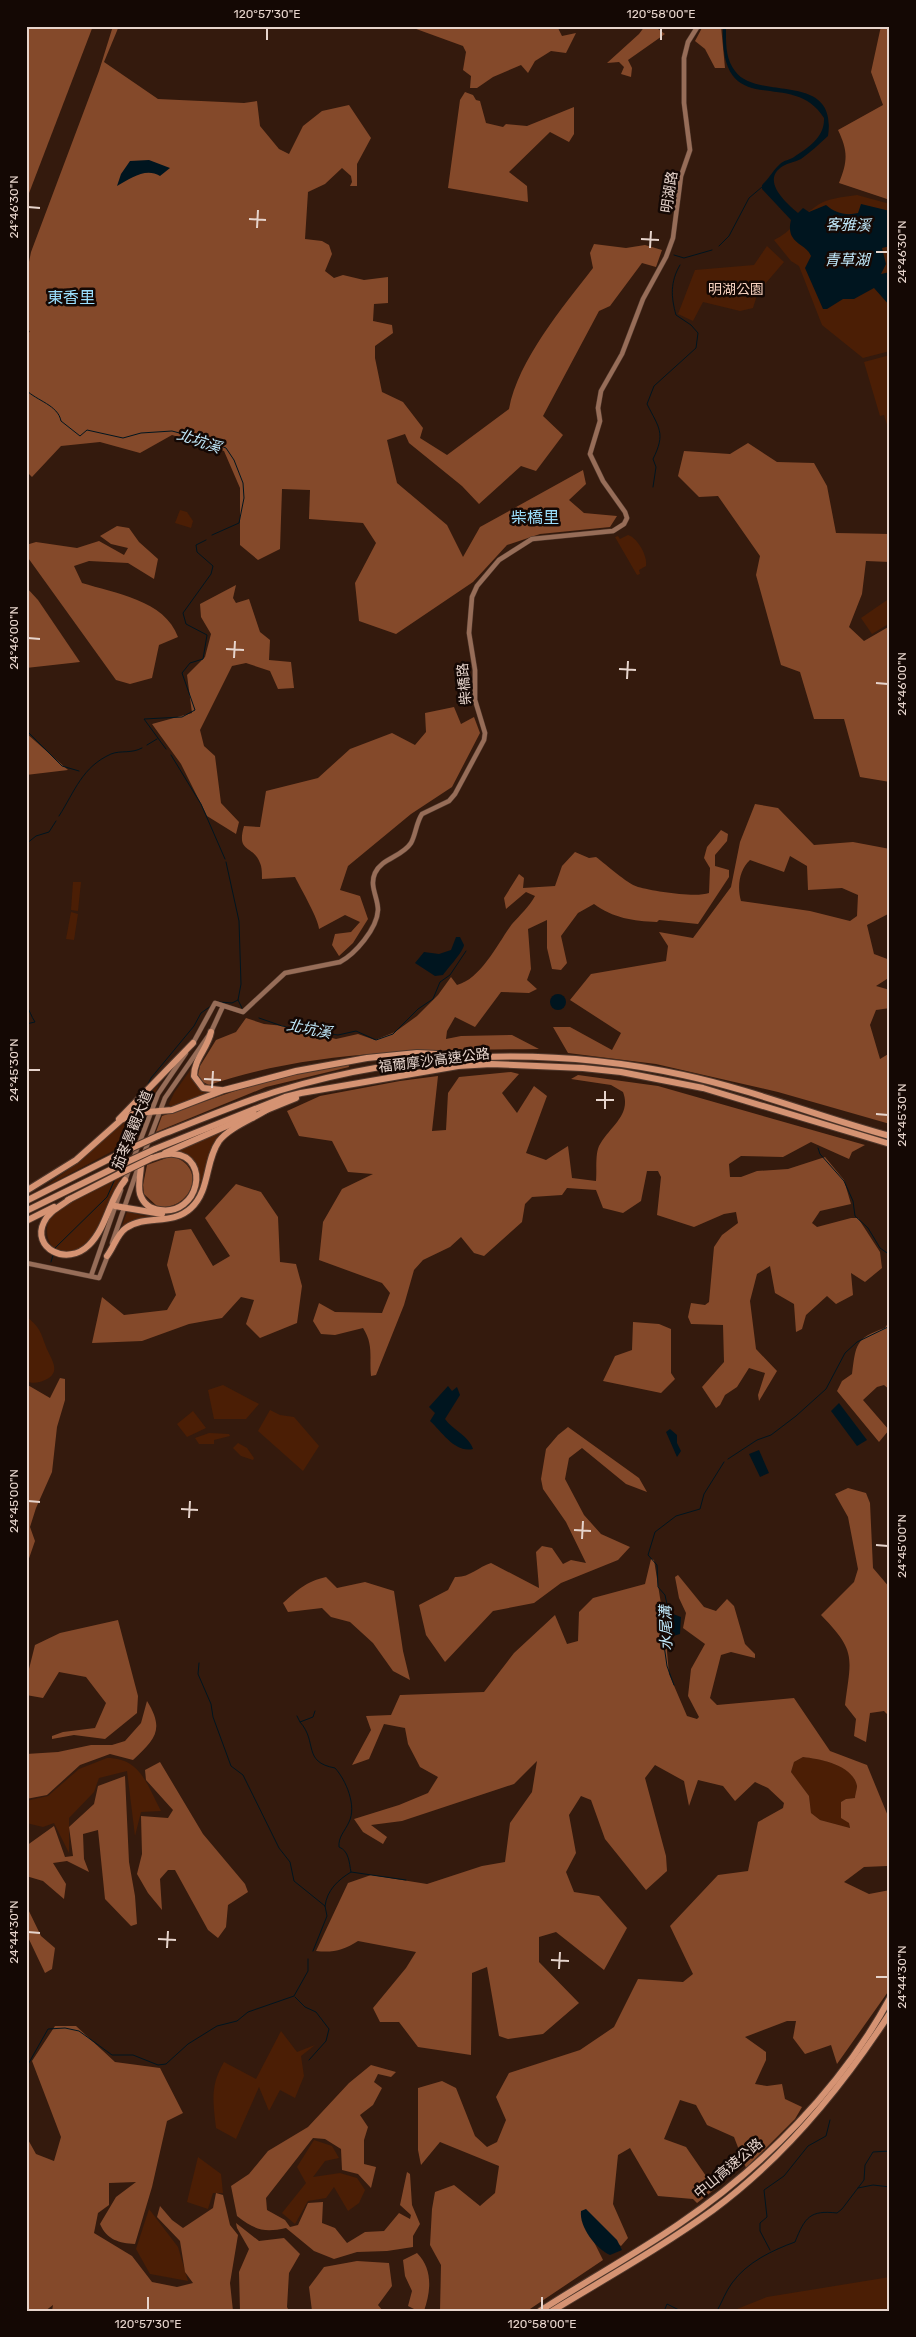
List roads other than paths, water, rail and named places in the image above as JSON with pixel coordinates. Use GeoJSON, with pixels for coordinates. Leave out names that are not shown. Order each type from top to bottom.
{"type":"FeatureCollection","features":[{"type":"Feature","properties":{"kind":"highway"},"geometry":{"type":"LineString","coordinates":[[211,1032],[209,1043],[195,1064],[194,1076],[203,1088],[224,1090]]}},
{"type":"Feature","properties":{"kind":"highway"},"geometry":{"type":"LineString","coordinates":[[26,1192],[76,1160],[193,1043]]}},
{"type":"Feature","properties":{"kind":"highway"},"geometry":{"type":"LineString","coordinates":[[104,1134],[122,1120],[138,1113],[158,1112],[200,1100],[224,1090],[296,1071],[367,1058],[417,1053],[464,1056]]}},
{"type":"Feature","properties":{"kind":"highway","name":"福爾摩沙高速公路"},"geometry":{"type":"LineString","coordinates":[[26,1201],[158,1136],[276,1091],[334,1076],[464,1056],[568,1058],[656,1069],[721,1085],[890,1136]]}},
{"type":"Feature","properties":{"kind":"highway","name":"福爾摩沙高速公路"},"geometry":{"type":"LineString","coordinates":[[26,1211],[154,1149],[285,1097],[310,1090],[458,1066],[491,1064],[583,1068],[638,1075],[703,1088],[890,1144]]}},
{"type":"Feature","properties":{"kind":"highway"},"geometry":{"type":"LineString","coordinates":[[26,1221],[152,1158],[310,1090]]}},
{"type":"Feature","properties":{"kind":"highway"},"geometry":{"type":"LineString","coordinates":[[107,1256],[126,1228],[142,1222],[174,1218],[190,1210],[198,1199],[218,1142],[268,1109]]}},
{"type":"Feature","properties":{"kind":"highway"},"geometry":{"type":"LineString","coordinates":[[115,1206],[163,1214],[174,1211],[190,1199],[196,1186],[196,1176],[192,1165],[185,1158],[176,1154],[152,1158]]}},
{"type":"Feature","properties":{"kind":"highway"},"geometry":{"type":"LineString","coordinates":[[141,1160],[140,1190],[143,1201],[152,1208],[162,1211],[184,1205]]}},
{"type":"Feature","properties":{"kind":"highway"},"geometry":{"type":"LineString","coordinates":[[70,1199],[48,1215],[42,1224],[44,1241],[54,1252],[66,1256],[77,1254],[90,1244],[125,1180]]}},
{"type":"Feature","properties":{"kind":"highway","name":"中山高速公路"},"geometry":{"type":"LineString","coordinates":[[540,2311],[680,2223],[741,2177],[794,2126],[836,2078],[854,2055],[890,1998]]}},
{"type":"Feature","properties":{"kind":"highway","name":"中山高速公路"},"geometry":{"type":"LineString","coordinates":[[552,2311],[696,2221],[753,2176],[820,2109],[858,2060],[890,2013]]}},
{"type":"Feature","properties":{"kind":"main road","name":"明湖路"},"geometry":{"type":"LineString","coordinates":[[622,354],[642,301],[666,257],[676,227],[680,188],[690,142],[684,103],[684,58],[688,42],[698,26]]}},
{"type":"Feature","properties":{"kind":"main road","name":"柴橋路"},"geometry":{"type":"LineString","coordinates":[[215,1003],[243,1012],[284,973],[340,962],[347,958],[376,920],[378,909],[373,888],[373,877],[377,870],[382,864],[411,843],[422,814],[449,801],[455,794],[484,740],[485,733],[475,700],[475,670],[469,627],[472,597],[489,571],[512,551],[532,539],[613,530],[624,524],[627,518],[625,512],[603,481],[590,454],[600,422],[599,400],[601,392],[622,354]]}},
{"type":"Feature","properties":{"kind":"main road","name":"茄苳景觀大道"},"geometry":{"type":"LineString","coordinates":[[215,1003],[193,1043],[158,1094],[149,1112],[91,1276],[99,1278],[158,1112],[211,1032],[223,1006]]}},
{"type":"Feature","properties":{"kind":"main road"},"geometry":{"type":"LineString","coordinates":[[26,1263],[91,1276]]}},
{"type":"Feature","properties":{"kind":"water","name":"青草湖"},"geometry":{"type":"Polygon","coordinates":[[[723,26],[726,26],[726,44],[729,61],[735,71],[746,80],[760,85],[794,90],[809,95],[821,102],[828,116],[828,136],[801,159],[783,166],[774,178],[777,191],[787,203],[798,213],[803,208],[809,212],[826,205],[841,213],[854,214],[858,213],[861,204],[890,211],[890,246],[882,248],[886,264],[881,274],[890,272],[890,306],[874,288],[854,299],[843,299],[827,309],[823,309],[805,268],[811,256],[805,248],[793,239],[790,228],[791,220],[762,189],[762,185],[782,163],[805,150],[815,141],[822,131],[824,118],[810,103],[794,95],[760,90],[744,85],[732,75],[725,56],[723,26]]]}},
{"type":"Feature","properties":{"kind":"water"},"geometry":{"type":"Polygon","coordinates":[[[149,160],[170,168],[160,176],[144,173],[117,186],[121,174],[130,161],[149,160]]]}},
{"type":"Feature","properties":{"kind":"water"},"geometry":{"type":"Polygon","coordinates":[[[456,937],[460,937],[464,945],[463,948],[443,975],[435,976],[415,963],[424,952],[439,954],[451,950],[456,937]]]}},
{"type":"Feature","properties":{"kind":"water"},"geometry":{"type":"Polygon","coordinates":[[[555,994],[561,994],[566,999],[564,1008],[555,1010],[550,1005],[550,999],[555,994]]]}},
{"type":"Feature","properties":{"kind":"water"},"geometry":{"type":"Polygon","coordinates":[[[448,1386],[452,1391],[457,1387],[460,1395],[445,1419],[465,1437],[473,1449],[461,1448],[455,1445],[430,1421],[435,1413],[429,1407],[448,1386]]]}},
{"type":"Feature","properties":{"kind":"water"},"geometry":{"type":"Polygon","coordinates":[[[839,1403],[867,1440],[857,1446],[831,1411],[839,1403]]]}},
{"type":"Feature","properties":{"kind":"water"},"geometry":{"type":"Polygon","coordinates":[[[670,1429],[677,1435],[677,1443],[681,1451],[677,1457],[666,1432],[670,1429]]]}},
{"type":"Feature","properties":{"kind":"water"},"geometry":{"type":"Polygon","coordinates":[[[759,1450],[769,1473],[760,1477],[749,1454],[759,1450]]]}},
{"type":"Feature","properties":{"kind":"water"},"geometry":{"type":"Polygon","coordinates":[[[673,1614],[681,1617],[680,1634],[670,1637],[673,1614]]]}},
{"type":"Feature","properties":{"kind":"water"},"geometry":{"type":"Polygon","coordinates":[[[586,2209],[617,2240],[622,2250],[610,2255],[594,2243],[581,2217],[581,2211],[586,2209]]]}},
{"type":"Feature","properties":{"kind":"waterway"},"geometry":{"type":"LineString","coordinates":[[719,246],[729,236],[749,198],[762,187]]}},
{"type":"Feature","properties":{"kind":"waterway"},"geometry":{"type":"LineString","coordinates":[[674,255],[684,258],[712,250]]}},
{"type":"Feature","properties":{"kind":"waterway"},"geometry":{"type":"LineString","coordinates":[[653,487],[656,467],[653,459],[660,436],[658,425],[647,404],[654,386],[696,348],[698,333],[691,325],[676,315],[672,290],[674,277],[680,265]]}},
{"type":"Feature","properties":{"kind":"waterway","name":"北坑溪"},"geometry":{"type":"LineString","coordinates":[[26,390],[52,407],[61,421],[80,436],[87,430],[123,438],[141,433],[172,431],[226,448],[234,460],[243,483],[244,498],[239,523],[212,535]]}},
{"type":"Feature","properties":{"kind":"waterway","name":"北坑溪"},"geometry":{"type":"LineString","coordinates":[[166,749],[144,719],[182,717],[195,710],[182,673],[190,663],[203,659],[207,635],[186,624],[183,613],[211,574],[213,566],[197,552],[196,545],[206,540]]}},
{"type":"Feature","properties":{"kind":"waterway"},"geometry":{"type":"LineString","coordinates":[[26,730],[62,766],[79,771]]}},
{"type":"Feature","properties":{"kind":"waterway"},"geometry":{"type":"LineString","coordinates":[[147,745],[157,739]]}},
{"type":"Feature","properties":{"kind":"waterway"},"geometry":{"type":"LineString","coordinates":[[59,816],[80,780],[101,759],[111,754],[142,748]]}},
{"type":"Feature","properties":{"kind":"waterway","name":"北坑溪"},"geometry":{"type":"LineString","coordinates":[[171,755],[201,804],[225,859]]}},
{"type":"Feature","properties":{"kind":"waterway"},"geometry":{"type":"LineString","coordinates":[[26,844],[36,836],[49,832],[56,821]]}},
{"type":"Feature","properties":{"kind":"waterway","name":"北坑溪"},"geometry":{"type":"LineString","coordinates":[[226,862],[239,921],[241,984],[238,1000],[242,1008]]}},
{"type":"Feature","properties":{"kind":"waterway","name":"北坑溪"},"geometry":{"type":"LineString","coordinates":[[259,1018],[282,1026],[338,1035],[356,1031],[376,1040],[393,1034],[418,1009],[433,999],[440,982],[450,975],[466,951]]}},
{"type":"Feature","properties":{"kind":"waterway"},"geometry":{"type":"LineString","coordinates":[[219,1002],[232,1003],[238,1000]]}},
{"type":"Feature","properties":{"kind":"waterway"},"geometry":{"type":"LineString","coordinates":[[26,1005],[35,1022],[26,1024]]}},
{"type":"Feature","properties":{"kind":"waterway"},"geometry":{"type":"LineString","coordinates":[[147,1086],[151,1078],[194,1026],[201,1013],[211,1006]]}},
{"type":"Feature","properties":{"kind":"waterway"},"geometry":{"type":"LineString","coordinates":[[138,1109],[141,1101]]}},
{"type":"Feature","properties":{"kind":"waterway"},"geometry":{"type":"LineString","coordinates":[[127,1148],[137,1116]]}},
{"type":"Feature","properties":{"kind":"waterway"},"geometry":{"type":"LineString","coordinates":[[818,1148],[820,1154],[844,1181],[853,1201],[855,1216],[868,1228],[880,1248],[890,1255]]}},
{"type":"Feature","properties":{"kind":"waterway"},"geometry":{"type":"LineString","coordinates":[[122,1162],[125,1154]]}},
{"type":"Feature","properties":{"kind":"waterway"},"geometry":{"type":"LineString","coordinates":[[54,1249],[107,1197],[115,1179]]}},
{"type":"Feature","properties":{"kind":"waterway"},"geometry":{"type":"LineString","coordinates":[[51,1262],[53,1255]]}},
{"type":"Feature","properties":{"kind":"waterway","name":"水尾溝"},"geometry":{"type":"LineString","coordinates":[[728,1459],[757,1440],[771,1435],[796,1416],[826,1389],[845,1353],[857,1342],[888,1327],[890,1320]]}},
{"type":"Feature","properties":{"kind":"waterway","name":"水尾溝"},"geometry":{"type":"LineString","coordinates":[[674,1685],[667,1666],[664,1645],[667,1634],[668,1609],[665,1595],[658,1587],[657,1565],[648,1555],[655,1532],[676,1516],[700,1509],[704,1494],[724,1462]]}},
{"type":"Feature","properties":{"kind":"waterway"},"geometry":{"type":"LineString","coordinates":[[199,1663],[198,1674],[211,1704],[213,1717],[231,1766],[243,1775],[279,1848],[290,1862],[294,1881],[325,1906],[327,1916],[313,1951]]}},
{"type":"Feature","properties":{"kind":"waterway"},"geometry":{"type":"LineString","coordinates":[[315,1711],[313,1717],[300,1722],[305,1729],[314,1756],[318,1761],[335,1768],[343,1779],[349,1794],[352,1808],[351,1816],[341,1837],[339,1847],[347,1854],[351,1872]]}},
{"type":"Feature","properties":{"kind":"waterway"},"geometry":{"type":"LineString","coordinates":[[297,1716],[300,1722]]}},
{"type":"Feature","properties":{"kind":"waterway"},"geometry":{"type":"LineString","coordinates":[[325,1906],[328,1895],[334,1886],[351,1872],[406,1880]]}},
{"type":"Feature","properties":{"kind":"waterway"},"geometry":{"type":"LineString","coordinates":[[26,2068],[48,2029],[65,2028],[79,2031],[112,2055],[133,2055],[158,2065],[166,2064],[188,2044],[217,2026],[237,2021],[248,2012],[294,1996],[308,1971],[308,1959]]}},
{"type":"Feature","properties":{"kind":"waterway"},"geometry":{"type":"LineString","coordinates":[[295,1997],[305,2007],[316,2012],[329,2029],[326,2041],[309,2060]]}},
{"type":"Feature","properties":{"kind":"waterway"},"geometry":{"type":"LineString","coordinates":[[770,2250],[760,2231],[760,2223],[767,2217],[764,2190],[784,2176],[808,2146],[826,2136],[830,2120]]}},
{"type":"Feature","properties":{"kind":"waterway"},"geometry":{"type":"LineString","coordinates":[[717,2311],[730,2286],[745,2269],[769,2253],[795,2242],[802,2226],[814,2214],[837,2213],[842,2209],[864,2180],[865,2165],[873,2152],[890,2151]]}},
{"type":"Feature","properties":{"kind":"waterway"},"geometry":{"type":"LineString","coordinates":[[858,2188],[873,2185],[890,2187]]}},
{"type":"Feature","properties":{"kind":"waterway"},"geometry":{"type":"LineString","coordinates":[[665,2309],[667,2304],[681,2311]]}},
{"type":"Feature","properties":{"kind":"district","name":"東香里"},"geometry":{"type":"Point","coordinates":[71,297]}},
{"type":"Feature","properties":{"kind":"district","name":"柴橋里"},"geometry":{"type":"Point","coordinates":[535,517]}},
{"type":"Feature","properties":{"kind":"water label","name":"客雅溪"},"geometry":{"type":"Point","coordinates":[848,225]}},
{"type":"Feature","properties":{"kind":"park label","name":"明湖公園"},"geometry":{"type":"Point","coordinates":[736,289]}}]}
